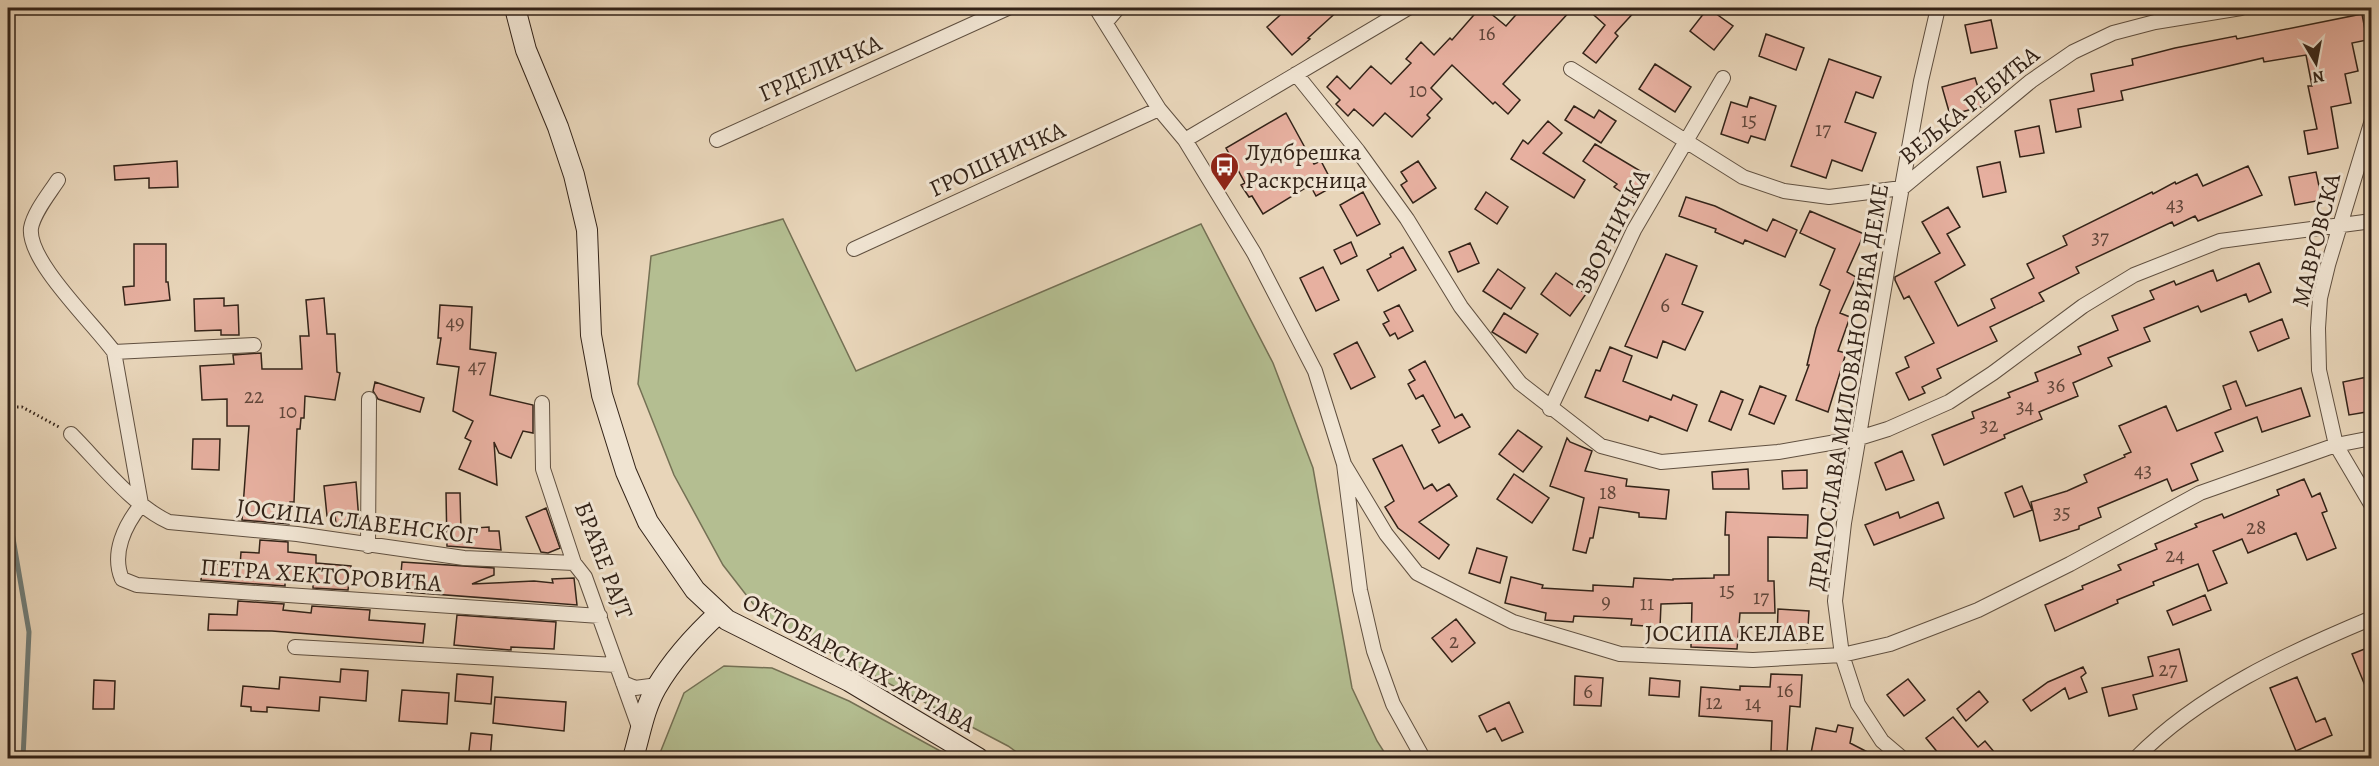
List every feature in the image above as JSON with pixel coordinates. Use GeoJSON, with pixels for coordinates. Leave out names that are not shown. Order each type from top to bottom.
{"type":"FeatureCollection","features":[{"type":"Feature","properties":{"kind":"street","name":"ОКТОБАРСКИХ ЖРТАВА"},"geometry":{"type":"LineString","coordinates":[[515,8],[526,50],[558,127],[574,175],[587,230],[591,335],[602,395],[626,472],[648,522],[695,591],[736,626],[849,681],[978,759]]}},
{"type":"Feature","properties":{"kind":"street","name":"ГРДЕЛИЧКА"},"geometry":{"type":"LineString","coordinates":[[717,140],[1008,8]]}},
{"type":"Feature","properties":{"kind":"street"},"geometry":{"type":"LineString","coordinates":[[1096,8],[1159,109],[1185,140],[1254,254],[1315,371],[1344,464],[1360,590],[1374,651],[1393,704],[1423,759]]}},
{"type":"Feature","properties":{"kind":"street"},"geometry":{"type":"LineString","coordinates":[[1106,21],[1118,8]]}},
{"type":"Feature","properties":{"kind":"street"},"geometry":{"type":"LineString","coordinates":[[1185,140],[1408,8]]}},
{"type":"Feature","properties":{"kind":"street","name":"ДРАГОСЛАВА МИЛОВАНОВИЋА ДЕМЕ"},"geometry":{"type":"LineString","coordinates":[[1902,759],[1882,741],[1858,704],[1842,655],[1835,601],[1844,523],[1902,188],[1921,81],[1938,8]]}},
{"type":"Feature","properties":{"kind":"street","name":"ВЕЉКА РЕБИЋА"},"geometry":{"type":"LineString","coordinates":[[1572,69],[1743,177],[1784,191],[1829,197],[1902,188],[2015,94],[2073,52],[2113,33],[2155,22],[2241,8]]}},
{"type":"Feature","properties":{"kind":"street"},"geometry":{"type":"LineString","coordinates":[[1296,74],[1358,151],[1407,219],[1461,307],[1520,383],[1550,409],[1601,446],[1661,462],[1778,452],[1859,438],[1888,429],[1949,402],[1993,373],[2083,306],[2134,275],[2220,241],[2372,221]]}},
{"type":"Feature","properties":{"kind":"street","name":"ЗВОРНИЧКА"},"geometry":{"type":"LineString","coordinates":[[1550,409],[1634,230],[1723,78]]}},
{"type":"Feature","properties":{"kind":"street","name":"ГРОШНИЧКА"},"geometry":{"type":"LineString","coordinates":[[854,249],[1159,109]]}},
{"type":"Feature","properties":{"kind":"street","name":"МАВРОВСКА"},"geometry":{"type":"LineString","coordinates":[[2372,120],[2320,298],[2318,328],[2319,370],[2336,446],[2372,506]]}},
{"type":"Feature","properties":{"kind":"street"},"geometry":{"type":"LineString","coordinates":[[58,180],[31,227],[35,253],[49,274],[114,352],[141,505]]}},
{"type":"Feature","properties":{"kind":"street"},"geometry":{"type":"LineString","coordinates":[[114,352],[254,345]]}},
{"type":"Feature","properties":{"kind":"street"},"geometry":{"type":"LineString","coordinates":[[368,546],[369,399]]}},
{"type":"Feature","properties":{"kind":"street","name":"БРАЋЕ РАЈТ"},"geometry":{"type":"LineString","coordinates":[[542,404],[543,469],[574,563],[585,577],[640,730]]}},
{"type":"Feature","properties":{"kind":"street","name":"ЈОСИПА СЛАВЕНСКОГ"},"geometry":{"type":"LineString","coordinates":[[71,434],[141,505],[156,516],[179,525],[297,534],[464,558],[574,563]]}},
{"type":"Feature","properties":{"kind":"street","name":"ЈОСИПА КЕЛАВЕ"},"geometry":{"type":"LineString","coordinates":[[1344,464],[1386,534],[1418,573],[1513,622],[1620,654],[1753,660],[1842,655],[1890,644],[1978,610],[2070,564],[2200,493],[2336,446],[2372,438]]}},
{"type":"Feature","properties":{"kind":"street","name":"ПЕТРА ХЕКТОРОВИЋА"},"geometry":{"type":"LineString","coordinates":[[141,505],[124,532],[117,563],[122,579],[137,585],[600,616]]}},
{"type":"Feature","properties":{"kind":"street"},"geometry":{"type":"LineString","coordinates":[[633,759],[640,730],[658,685],[683,650],[719,613]]}},
{"type":"Feature","properties":{"kind":"street"},"geometry":{"type":"LineString","coordinates":[[2136,759],[2149,745],[2206,701],[2301,648],[2372,618]]}},
{"type":"Feature","properties":{"kind":"street"},"geometry":{"type":"LineString","coordinates":[[294,647],[616,665]]}},
{"type":"Feature","properties":{"kind":"street"},"geometry":{"type":"LineString","coordinates":[[623,683],[635,688],[658,685]]}},
{"type":"Feature","properties":{"kind":"path"},"geometry":{"type":"LineString","coordinates":[[8,406],[22,406],[71,434]]}},
{"type":"Feature","properties":{"kind":"green space"},"geometry":{"type":"Polygon","coordinates":[[[783,219],[856,371],[1201,224],[1273,363],[1313,468],[1352,688],[1377,741],[1388,758],[1025,758],[1008,746],[764,618],[723,565],[674,475],[638,384],[651,256],[783,219]]]}},
{"type":"Feature","properties":{"kind":"green space"},"geometry":{"type":"Polygon","coordinates":[[[724,666],[772,668],[849,701],[953,758],[658,758],[684,693],[724,666]]]}},
{"type":"Feature","properties":{"kind":"building"},"geometry":{"type":"Polygon","coordinates":[[[1288,8],[1341,8],[1292,55],[1267,27],[1288,8]]]}},
{"type":"Feature","properties":{"kind":"building"},"geometry":{"type":"Polygon","coordinates":[[[1480,8],[1484,8],[1506,26],[1522,8],[1573,8],[1503,84],[1520,100],[1508,114],[1495,102],[1493,104],[1452,65],[1431,88],[1442,99],[1427,115],[1430,118],[1412,137],[1385,113],[1373,126],[1354,109],[1348,116],[1336,104],[1340,100],[1327,87],[1337,76],[1350,89],[1371,66],[1391,84],[1411,63],[1406,59],[1421,42],[1434,55],[1450,38],[1452,40],[1480,8]]]}},
{"type":"Feature","properties":{"kind":"building"},"geometry":{"type":"Polygon","coordinates":[[[1586,8],[1638,8],[1615,33],[1618,36],[1596,63],[1583,53],[1605,25],[1586,8]]]}},
{"type":"Feature","properties":{"kind":"building"},"geometry":{"type":"Polygon","coordinates":[[[1708,8],[1733,26],[1714,50],[1690,31],[1708,8]]]}},
{"type":"Feature","properties":{"kind":"building"},"geometry":{"type":"Polygon","coordinates":[[[2362,14],[2367,40],[2352,43],[2358,71],[2345,74],[2351,103],[2331,107],[2338,148],[2308,154],[2304,131],[2317,129],[2308,86],[2312,86],[2306,55],[2264,62],[2263,58],[2121,91],[2123,100],[2078,109],[2081,127],[2056,132],[2050,100],[2094,91],[2091,74],[2133,65],[2132,59],[2175,48],[2236,36],[2237,39],[2362,14]]]}},
{"type":"Feature","properties":{"kind":"building"},"geometry":{"type":"Polygon","coordinates":[[[1991,20],[1997,48],[1971,53],[1965,25],[1991,20]]]}},
{"type":"Feature","properties":{"kind":"building"},"geometry":{"type":"Polygon","coordinates":[[[1766,34],[1804,48],[1796,70],[1759,56],[1766,34]]]}},
{"type":"Feature","properties":{"kind":"building"},"geometry":{"type":"Polygon","coordinates":[[[1829,59],[1881,77],[1873,98],[1856,92],[1845,122],[1876,133],[1862,171],[1832,160],[1826,178],[1791,166],[1829,59]]]}},
{"type":"Feature","properties":{"kind":"building"},"geometry":{"type":"Polygon","coordinates":[[[1655,64],[1691,87],[1675,112],[1639,89],[1655,64]]]}},
{"type":"Feature","properties":{"kind":"building"},"geometry":{"type":"Polygon","coordinates":[[[1975,78],[1984,106],[1950,115],[1942,87],[1975,78]]]}},
{"type":"Feature","properties":{"kind":"building"},"geometry":{"type":"Polygon","coordinates":[[[1750,97],[1776,106],[1765,140],[1751,136],[1748,143],[1721,134],[1731,102],[1747,107],[1750,97]]]}},
{"type":"Feature","properties":{"kind":"building"},"geometry":{"type":"Polygon","coordinates":[[[1574,106],[1594,118],[1599,110],[1616,121],[1601,143],[1565,120],[1574,106]]]}},
{"type":"Feature","properties":{"kind":"building"},"geometry":{"type":"Polygon","coordinates":[[[1286,113],[1314,164],[1321,161],[1334,186],[1316,196],[1310,185],[1263,214],[1252,196],[1249,197],[1241,185],[1245,183],[1226,148],[1286,113]]]}},
{"type":"Feature","properties":{"kind":"building"},"geometry":{"type":"Polygon","coordinates":[[[1548,121],[1562,133],[1543,153],[1585,180],[1574,198],[1511,159],[1523,140],[1528,144],[1548,121]]]}},
{"type":"Feature","properties":{"kind":"building"},"geometry":{"type":"Polygon","coordinates":[[[2039,126],[2044,153],[2020,157],[2015,131],[2039,126]]]}},
{"type":"Feature","properties":{"kind":"building"},"geometry":{"type":"Polygon","coordinates":[[[1595,144],[1647,175],[1632,199],[1614,187],[1617,184],[1583,161],[1595,144]]]}},
{"type":"Feature","properties":{"kind":"building"},"geometry":{"type":"Polygon","coordinates":[[[177,161],[178,187],[149,188],[149,178],[115,180],[114,166],[177,161]]]}},
{"type":"Feature","properties":{"kind":"building"},"geometry":{"type":"Polygon","coordinates":[[[1418,161],[1436,188],[1413,203],[1401,185],[1407,181],[1401,172],[1418,161]]]}},
{"type":"Feature","properties":{"kind":"building"},"geometry":{"type":"Polygon","coordinates":[[[2000,162],[2006,192],[1983,197],[1977,167],[2000,162]]]}},
{"type":"Feature","properties":{"kind":"building"},"geometry":{"type":"Polygon","coordinates":[[[2248,166],[2262,195],[2198,221],[2195,216],[2174,226],[2172,222],[2076,267],[2079,273],[2039,293],[2044,301],[1990,327],[1997,341],[1937,369],[1941,378],[1922,387],[1925,393],[1909,400],[1896,373],[1909,367],[1905,357],[1934,343],[1909,296],[1904,299],[1895,277],[1940,253],[1922,222],[1948,207],[1960,227],[1947,234],[1965,265],[1935,282],[1958,326],[1995,308],[1991,299],[2034,278],[2027,264],[2067,245],[2063,236],[2175,182],[2176,184],[2197,174],[2203,186],[2248,166]]]}},
{"type":"Feature","properties":{"kind":"building"},"geometry":{"type":"Polygon","coordinates":[[[2316,172],[2322,200],[2295,205],[2289,177],[2316,172]]]}},
{"type":"Feature","properties":{"kind":"building"},"geometry":{"type":"Polygon","coordinates":[[[1363,192],[1380,224],[1357,236],[1340,205],[1363,192]]]}},
{"type":"Feature","properties":{"kind":"building"},"geometry":{"type":"Polygon","coordinates":[[[1486,192],[1508,207],[1497,224],[1475,209],[1486,192]]]}},
{"type":"Feature","properties":{"kind":"building"},"geometry":{"type":"Polygon","coordinates":[[[1686,197],[1715,206],[1767,231],[1773,219],[1797,230],[1785,257],[1745,240],[1743,244],[1715,232],[1716,229],[1679,216],[1686,197]]]}},
{"type":"Feature","properties":{"kind":"building"},"geometry":{"type":"Polygon","coordinates":[[[1810,211],[1864,234],[1847,272],[1856,277],[1840,313],[1850,317],[1838,351],[1846,353],[1828,412],[1796,400],[1809,365],[1807,365],[1816,328],[1830,290],[1820,285],[1835,249],[1800,233],[1810,211]]]}},
{"type":"Feature","properties":{"kind":"building"},"geometry":{"type":"Polygon","coordinates":[[[1351,242],[1357,256],[1341,264],[1334,250],[1351,242]]]}},
{"type":"Feature","properties":{"kind":"building"},"geometry":{"type":"Polygon","coordinates":[[[1470,243],[1479,263],[1458,272],[1449,252],[1470,243]]]}},
{"type":"Feature","properties":{"kind":"building"},"geometry":{"type":"Polygon","coordinates":[[[134,244],[166,244],[166,282],[168,282],[170,300],[125,305],[123,287],[134,286],[134,244]]]}},
{"type":"Feature","properties":{"kind":"building"},"geometry":{"type":"Polygon","coordinates":[[[1403,247],[1416,270],[1378,291],[1367,270],[1391,257],[1390,254],[1403,247]]]}},
{"type":"Feature","properties":{"kind":"building"},"geometry":{"type":"Polygon","coordinates":[[[1666,254],[1697,266],[1682,304],[1703,312],[1685,350],[1663,341],[1657,358],[1625,346],[1666,254]]]}},
{"type":"Feature","properties":{"kind":"building"},"geometry":{"type":"Polygon","coordinates":[[[2259,263],[2271,292],[2249,302],[2246,294],[2201,312],[2198,306],[2144,328],[2150,341],[2108,358],[2112,366],[2073,383],[2078,396],[2039,412],[2042,419],[1944,465],[1932,435],[1974,418],[1972,412],[2010,397],[2008,393],[2038,381],[2035,373],[2081,354],[2078,347],[2118,330],[2112,316],[2154,299],[2150,291],[2174,281],[2176,285],[2213,270],[2217,281],[2259,263]]]}},
{"type":"Feature","properties":{"kind":"building"},"geometry":{"type":"Polygon","coordinates":[[[1323,267],[1339,300],[1316,311],[1300,278],[1323,267]]]}},
{"type":"Feature","properties":{"kind":"building"},"geometry":{"type":"Polygon","coordinates":[[[1498,269],[1525,288],[1511,309],[1483,291],[1498,269]]]}},
{"type":"Feature","properties":{"kind":"building"},"geometry":{"type":"Polygon","coordinates":[[[1556,273],[1586,294],[1570,316],[1541,294],[1556,273]]]}},
{"type":"Feature","properties":{"kind":"building"},"geometry":{"type":"Polygon","coordinates":[[[224,298],[224,306],[238,305],[239,335],[221,335],[221,330],[195,331],[194,299],[224,298]]]}},
{"type":"Feature","properties":{"kind":"building"},"geometry":{"type":"Polygon","coordinates":[[[324,298],[327,334],[335,334],[337,372],[340,373],[335,400],[305,396],[304,418],[301,418],[300,429],[297,429],[294,502],[290,502],[289,524],[242,520],[249,426],[227,426],[227,399],[202,400],[200,366],[234,364],[233,355],[261,353],[262,369],[302,369],[300,336],[309,336],[306,300],[324,298]]]}},
{"type":"Feature","properties":{"kind":"building"},"geometry":{"type":"Polygon","coordinates":[[[440,305],[472,307],[470,349],[496,353],[490,395],[533,405],[533,433],[523,431],[511,458],[499,453],[494,442],[497,485],[459,469],[471,441],[465,438],[473,421],[453,411],[459,367],[437,364],[441,338],[438,338],[440,305]]]}},
{"type":"Feature","properties":{"kind":"building"},"geometry":{"type":"Polygon","coordinates":[[[1399,305],[1413,331],[1398,339],[1395,333],[1390,336],[1383,324],[1389,321],[1384,312],[1399,305]]]}},
{"type":"Feature","properties":{"kind":"building"},"geometry":{"type":"Polygon","coordinates":[[[1504,313],[1538,334],[1526,353],[1492,332],[1504,313]]]}},
{"type":"Feature","properties":{"kind":"building"},"geometry":{"type":"Polygon","coordinates":[[[2282,319],[2289,338],[2258,351],[2250,332],[2282,319]]]}},
{"type":"Feature","properties":{"kind":"building"},"geometry":{"type":"Polygon","coordinates":[[[1357,342],[1375,377],[1351,389],[1334,354],[1357,342]]]}},
{"type":"Feature","properties":{"kind":"building"},"geometry":{"type":"Polygon","coordinates":[[[1610,347],[1632,356],[1623,381],[1671,400],[1673,395],[1697,405],[1687,431],[1650,416],[1648,421],[1585,397],[1596,370],[1600,371],[1610,347]]]}},
{"type":"Feature","properties":{"kind":"building"},"geometry":{"type":"Polygon","coordinates":[[[1425,361],[1455,418],[1462,414],[1470,427],[1439,443],[1432,430],[1440,426],[1423,395],[1416,399],[1408,384],[1415,380],[1409,370],[1425,361]]]}},
{"type":"Feature","properties":{"kind":"building"},"geometry":{"type":"Polygon","coordinates":[[[2372,376],[2372,411],[2349,415],[2343,382],[2372,376]]]}},
{"type":"Feature","properties":{"kind":"building"},"geometry":{"type":"Polygon","coordinates":[[[2236,381],[2246,406],[2301,388],[2310,416],[2262,432],[2257,417],[2215,433],[2223,451],[2191,464],[2198,480],[2172,491],[2167,479],[2098,508],[2101,517],[2079,526],[2079,529],[2040,541],[2031,502],[2087,482],[2084,475],[2125,457],[2124,455],[2131,452],[2119,426],[2166,406],[2177,431],[2231,409],[2223,386],[2236,381]]]}},
{"type":"Feature","properties":{"kind":"building"},"geometry":{"type":"Polygon","coordinates":[[[375,382],[424,398],[420,412],[378,399],[373,391],[375,382]]]}},
{"type":"Feature","properties":{"kind":"building"},"geometry":{"type":"Polygon","coordinates":[[[1760,386],[1786,396],[1774,424],[1749,414],[1760,386]]]}},
{"type":"Feature","properties":{"kind":"building"},"geometry":{"type":"Polygon","coordinates":[[[1721,391],[1743,400],[1731,430],[1709,421],[1721,391]]]}},
{"type":"Feature","properties":{"kind":"building"},"geometry":{"type":"Polygon","coordinates":[[[1518,430],[1542,447],[1523,472],[1499,454],[1518,430]]]}},
{"type":"Feature","properties":{"kind":"building"},"geometry":{"type":"Polygon","coordinates":[[[1567,438],[1570,442],[1592,451],[1585,471],[1627,479],[1626,486],[1669,490],[1666,519],[1639,517],[1639,513],[1599,507],[1593,538],[1590,538],[1586,553],[1573,550],[1584,498],[1550,486],[1567,438]]]}},
{"type":"Feature","properties":{"kind":"building"},"geometry":{"type":"Polygon","coordinates":[[[193,439],[220,439],[219,470],[192,469],[193,439]]]}},
{"type":"Feature","properties":{"kind":"building"},"geometry":{"type":"Polygon","coordinates":[[[1402,445],[1424,489],[1432,484],[1437,491],[1449,484],[1457,496],[1419,522],[1449,545],[1439,559],[1398,528],[1385,507],[1394,501],[1373,459],[1402,445]]]}},
{"type":"Feature","properties":{"kind":"building"},"geometry":{"type":"Polygon","coordinates":[[[1902,451],[1914,480],[1886,490],[1875,463],[1902,451]]]}},
{"type":"Feature","properties":{"kind":"building"},"geometry":{"type":"Polygon","coordinates":[[[1748,469],[1749,489],[1713,489],[1712,472],[1748,469]]]}},
{"type":"Feature","properties":{"kind":"building"},"geometry":{"type":"Polygon","coordinates":[[[1807,470],[1807,488],[1783,489],[1782,471],[1807,470]]]}},
{"type":"Feature","properties":{"kind":"building"},"geometry":{"type":"Polygon","coordinates":[[[1514,474],[1549,498],[1532,523],[1497,499],[1514,474]]]}},
{"type":"Feature","properties":{"kind":"building"},"geometry":{"type":"Polygon","coordinates":[[[2304,479],[2312,497],[2320,493],[2327,511],[2322,513],[2336,548],[2307,560],[2296,533],[2248,553],[2242,539],[2213,551],[2227,583],[2208,591],[2198,564],[2153,582],[2154,585],[2117,600],[2118,603],[2055,631],[2045,605],[2121,570],[2118,565],[2157,549],[2155,544],[2197,527],[2195,524],[2222,514],[2224,518],[2279,495],[2277,490],[2304,479]]]}},
{"type":"Feature","properties":{"kind":"building"},"geometry":{"type":"Polygon","coordinates":[[[356,482],[359,521],[336,524],[335,515],[327,516],[324,486],[356,482]]]}},
{"type":"Feature","properties":{"kind":"building"},"geometry":{"type":"Polygon","coordinates":[[[2022,486],[2032,510],[2014,517],[2005,493],[2022,486]]]}},
{"type":"Feature","properties":{"kind":"building"},"geometry":{"type":"Polygon","coordinates":[[[446,493],[460,493],[461,529],[489,527],[489,531],[499,531],[501,550],[447,546],[446,493]]]}},
{"type":"Feature","properties":{"kind":"building"},"geometry":{"type":"Polygon","coordinates":[[[1938,502],[1944,518],[1874,545],[1865,525],[1898,512],[1900,518],[1938,502]]]}},
{"type":"Feature","properties":{"kind":"building"},"geometry":{"type":"Polygon","coordinates":[[[546,508],[560,548],[548,553],[541,552],[526,517],[546,508]]]}},
{"type":"Feature","properties":{"kind":"building"},"geometry":{"type":"Polygon","coordinates":[[[1726,512],[1808,515],[1807,538],[1768,537],[1768,581],[1774,581],[1775,613],[1740,613],[1737,649],[1691,647],[1692,603],[1661,604],[1660,627],[1631,625],[1632,619],[1574,616],[1573,622],[1545,620],[1546,613],[1505,603],[1511,577],[1543,585],[1542,588],[1593,591],[1593,585],[1633,587],[1634,578],[1673,580],[1729,575],[1729,535],[1725,535],[1726,512]]]}},
{"type":"Feature","properties":{"kind":"building"},"geometry":{"type":"Polygon","coordinates":[[[260,540],[288,542],[288,552],[316,555],[316,563],[351,566],[348,590],[313,588],[313,583],[285,581],[285,586],[201,580],[203,563],[240,566],[241,552],[259,553],[260,540]]]}},
{"type":"Feature","properties":{"kind":"building"},"geometry":{"type":"Polygon","coordinates":[[[1477,548],[1507,557],[1500,583],[1469,573],[1477,548]]]}},
{"type":"Feature","properties":{"kind":"building"},"geometry":{"type":"Polygon","coordinates":[[[402,562],[494,568],[494,575],[472,584],[534,581],[553,583],[552,579],[574,578],[577,605],[407,592],[407,585],[400,584],[402,562]]]}},
{"type":"Feature","properties":{"kind":"building"},"geometry":{"type":"Polygon","coordinates":[[[2205,595],[2211,610],[2173,625],[2167,611],[2205,595]]]}},
{"type":"Feature","properties":{"kind":"building"},"geometry":{"type":"Polygon","coordinates":[[[238,601],[284,604],[283,610],[311,613],[312,606],[370,610],[369,620],[425,624],[423,643],[272,631],[208,630],[209,614],[237,615],[238,601]]]}},
{"type":"Feature","properties":{"kind":"building"},"geometry":{"type":"Polygon","coordinates":[[[1778,609],[1809,611],[1807,643],[1777,641],[1778,609]]]}},
{"type":"Feature","properties":{"kind":"building"},"geometry":{"type":"Polygon","coordinates":[[[457,615],[556,622],[554,649],[511,647],[511,650],[454,645],[457,615]]]}},
{"type":"Feature","properties":{"kind":"building"},"geometry":{"type":"Polygon","coordinates":[[[1456,619],[1475,643],[1452,662],[1432,638],[1456,619]]]}},
{"type":"Feature","properties":{"kind":"building"},"geometry":{"type":"Polygon","coordinates":[[[2372,646],[2372,700],[2371,700],[2352,654],[2372,646]]]}},
{"type":"Feature","properties":{"kind":"building"},"geometry":{"type":"Polygon","coordinates":[[[2179,649],[2187,681],[2133,695],[2137,709],[2109,716],[2102,688],[2153,676],[2148,657],[2179,649]]]}},
{"type":"Feature","properties":{"kind":"building"},"geometry":{"type":"Polygon","coordinates":[[[2083,667],[2086,673],[2081,677],[2087,692],[2069,699],[2065,688],[2031,711],[2023,700],[2048,682],[2083,667]]]}},
{"type":"Feature","properties":{"kind":"building"},"geometry":{"type":"Polygon","coordinates":[[[341,669],[368,671],[366,701],[320,697],[319,711],[267,707],[267,712],[251,711],[251,707],[241,706],[243,686],[279,689],[280,677],[340,682],[341,669]]]}},
{"type":"Feature","properties":{"kind":"building"},"geometry":{"type":"Polygon","coordinates":[[[457,674],[493,677],[491,704],[455,701],[457,674]]]}},
{"type":"Feature","properties":{"kind":"building"},"geometry":{"type":"Polygon","coordinates":[[[1771,674],[1802,675],[1800,707],[1790,706],[1787,752],[1771,751],[1772,721],[1699,716],[1701,687],[1740,690],[1740,686],[1770,687],[1771,674]]]}},
{"type":"Feature","properties":{"kind":"building"},"geometry":{"type":"Polygon","coordinates":[[[1575,676],[1603,678],[1601,706],[1574,705],[1575,676]]]}},
{"type":"Feature","properties":{"kind":"building"},"geometry":{"type":"Polygon","coordinates":[[[2297,677],[2316,722],[2325,718],[2332,735],[2296,751],[2270,688],[2297,677]]]}},
{"type":"Feature","properties":{"kind":"building"},"geometry":{"type":"Polygon","coordinates":[[[1650,678],[1680,681],[1679,697],[1649,695],[1650,678]]]}},
{"type":"Feature","properties":{"kind":"building"},"geometry":{"type":"Polygon","coordinates":[[[1908,679],[1925,700],[1904,716],[1887,695],[1908,679]]]}},
{"type":"Feature","properties":{"kind":"building"},"geometry":{"type":"Polygon","coordinates":[[[94,680],[115,681],[114,709],[93,709],[94,680]]]}},
{"type":"Feature","properties":{"kind":"building"},"geometry":{"type":"Polygon","coordinates":[[[402,690],[449,693],[447,724],[399,721],[402,690]]]}},
{"type":"Feature","properties":{"kind":"building"},"geometry":{"type":"Polygon","coordinates":[[[1979,691],[1988,702],[1966,721],[1957,709],[1979,691]]]}},
{"type":"Feature","properties":{"kind":"building"},"geometry":{"type":"Polygon","coordinates":[[[495,697],[566,702],[564,731],[493,723],[495,697]]]}},
{"type":"Feature","properties":{"kind":"building"},"geometry":{"type":"Polygon","coordinates":[[[1509,702],[1523,732],[1502,741],[1495,728],[1487,732],[1479,716],[1509,702]]]}},
{"type":"Feature","properties":{"kind":"building"},"geometry":{"type":"Polygon","coordinates":[[[1953,717],[1978,747],[1985,741],[2000,759],[1943,759],[1926,738],[1953,717]]]}},
{"type":"Feature","properties":{"kind":"building"},"geometry":{"type":"Polygon","coordinates":[[[1838,725],[1853,728],[1850,743],[1881,759],[1838,759],[1811,753],[1816,728],[1836,732],[1838,725]]]}},
{"type":"Feature","properties":{"kind":"building"},"geometry":{"type":"Polygon","coordinates":[[[471,733],[492,735],[490,759],[468,759],[471,733]]]}},
{"type":"Feature","properties":{"kind":"waterway"},"geometry":{"type":"LineString","coordinates":[[8,509],[29,632],[23,758]]}},
{"type":"Feature","properties":{"kind":"place","name":"Лудбрешка Раскрсница"},"geometry":{"type":"Point","coordinates":[1224,192]}}]}
